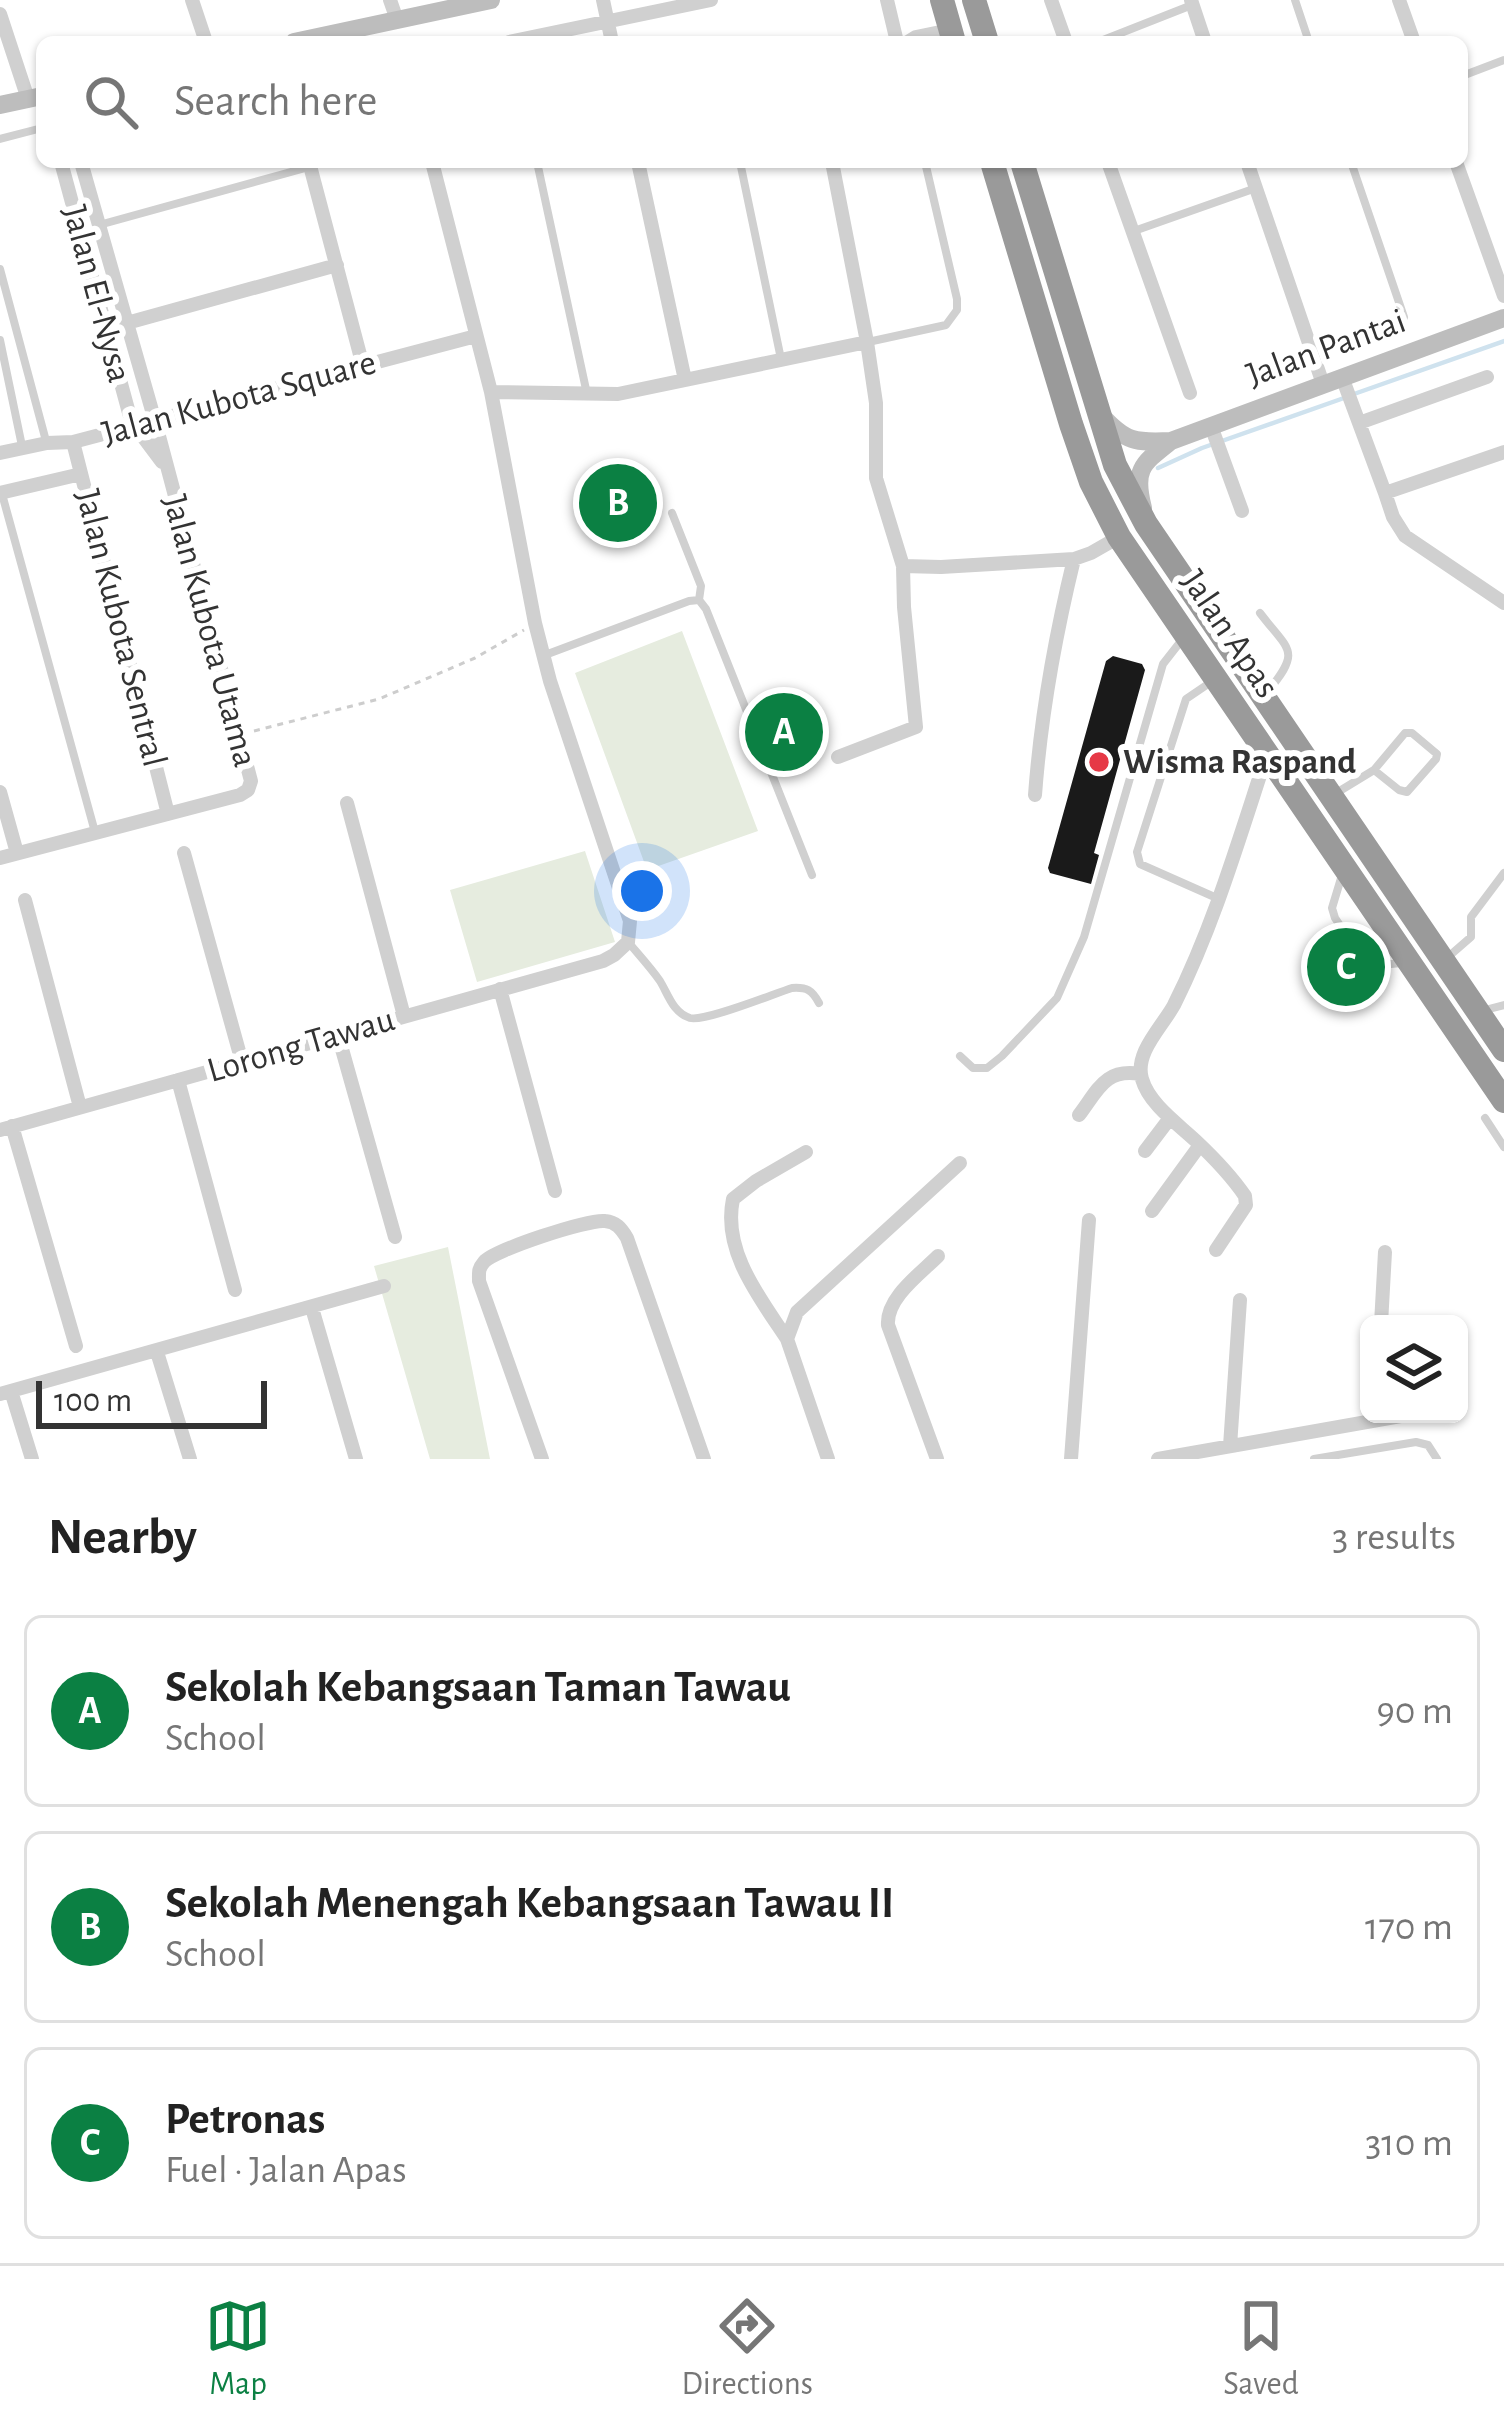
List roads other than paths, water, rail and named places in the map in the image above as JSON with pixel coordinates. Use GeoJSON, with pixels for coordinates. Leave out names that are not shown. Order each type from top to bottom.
{"type":"FeatureCollection","features":[{"type":"Feature","properties":{"kind":"highway"},"geometry":{"type":"LineString","coordinates":[[942,0],[968,36]]}},
{"type":"Feature","properties":{"kind":"highway"},"geometry":{"type":"LineString","coordinates":[[969,36],[974,0]]}},
{"type":"Feature","properties":{"kind":"highway","name":"Jalan Apas"},"geometry":{"type":"LineString","coordinates":[[994,168],[1071,424],[1091,482],[1119,537],[1408,962],[1494,1109]]}},
{"type":"Feature","properties":{"kind":"highway","name":"Jalan Apas"},"geometry":{"type":"LineString","coordinates":[[1024,168],[1115,466],[1146,524],[1504,1050]]}},
{"type":"Feature","properties":{"kind":"street"},"geometry":{"type":"LineString","coordinates":[[192,0],[204,36]]}},
{"type":"Feature","properties":{"kind":"street"},"geometry":{"type":"LineString","coordinates":[[390,0],[397,20]]}},
{"type":"Feature","properties":{"kind":"street"},"geometry":{"type":"LineString","coordinates":[[323,36],[491,0]]}},
{"type":"Feature","properties":{"kind":"street"},"geometry":{"type":"LineString","coordinates":[[539,36],[711,0]]}},
{"type":"Feature","properties":{"kind":"street"},"geometry":{"type":"LineString","coordinates":[[887,0],[896,36]]}},
{"type":"Feature","properties":{"kind":"street"},"geometry":{"type":"LineString","coordinates":[[1051,0],[1064,36]]}},
{"type":"Feature","properties":{"kind":"street"},"geometry":{"type":"LineString","coordinates":[[1399,0],[1412,36]]}},
{"type":"Feature","properties":{"kind":"street"},"geometry":{"type":"LineString","coordinates":[[604,2],[611,36]]}},
{"type":"Feature","properties":{"kind":"street"},"geometry":{"type":"LineString","coordinates":[[1192,3],[1203,36]]}},
{"type":"Feature","properties":{"kind":"street"},"geometry":{"type":"LineString","coordinates":[[0,14],[35,97],[0,105]]}},
{"type":"Feature","properties":{"kind":"street","name":"Jalan El-Nysa"},"geometry":{"type":"LineString","coordinates":[[63,168],[135,426]]}},
{"type":"Feature","properties":{"kind":"street","name":"Jalan El-Nysa"},"geometry":{"type":"LineString","coordinates":[[83,168],[155,421]]}},
{"type":"Feature","properties":{"kind":"street"},"geometry":{"type":"LineString","coordinates":[[311,168],[363,366]]}},
{"type":"Feature","properties":{"kind":"street"},"geometry":{"type":"LineString","coordinates":[[434,168],[491,392],[543,655],[630,921],[628,942]]}},
{"type":"Feature","properties":{"kind":"street"},"geometry":{"type":"LineString","coordinates":[[639,168],[685,380]]}},
{"type":"Feature","properties":{"kind":"street"},"geometry":{"type":"LineString","coordinates":[[833,168],[876,403],[876,478],[903,566],[916,727],[838,757]]}},
{"type":"Feature","properties":{"kind":"street"},"geometry":{"type":"LineString","coordinates":[[1110,168],[1190,393]]}},
{"type":"Feature","properties":{"kind":"street"},"geometry":{"type":"LineString","coordinates":[[1249,168],[1337,383],[1357,417],[1393,517],[1405,536],[1504,603]]}},
{"type":"Feature","properties":{"kind":"street"},"geometry":{"type":"LineString","coordinates":[[1458,168],[1504,296]]}},
{"type":"Feature","properties":{"kind":"street"},"geometry":{"type":"LineString","coordinates":[[106,329],[337,265]]}},
{"type":"Feature","properties":{"kind":"street","name":"Jalan Pantai"},"geometry":{"type":"LineString","coordinates":[[1171,441],[1213,431],[1504,318]]}},
{"type":"Feature","properties":{"kind":"street","name":"Jalan Kubota Square"},"geometry":{"type":"LineString","coordinates":[[0,452],[46,442],[73,442],[476,336]]}},
{"type":"Feature","properties":{"kind":"street"},"geometry":{"type":"LineString","coordinates":[[491,392],[618,394],[867,342]]}},
{"type":"Feature","properties":{"kind":"street"},"geometry":{"type":"LineString","coordinates":[[1357,417],[1487,377]]}},
{"type":"Feature","properties":{"kind":"street"},"geometry":{"type":"LineString","coordinates":[[1096,410],[1127,439],[1171,441]]}},
{"type":"Feature","properties":{"kind":"street","name":"Jalan Kubota Utama"},"geometry":{"type":"LineString","coordinates":[[155,421],[251,781],[240,795],[168,814]]}},
{"type":"Feature","properties":{"kind":"street","name":"Jalan Kubota Utama"},"geometry":{"type":"LineString","coordinates":[[135,426],[169,472]]}},
{"type":"Feature","properties":{"kind":"street"},"geometry":{"type":"LineString","coordinates":[[1213,431],[1242,511]]}},
{"type":"Feature","properties":{"kind":"street"},"geometry":{"type":"LineString","coordinates":[[1146,524],[1138,476],[1143,463],[1171,441]]}},
{"type":"Feature","properties":{"kind":"street","name":"Jalan Kubota Sentral"},"geometry":{"type":"LineString","coordinates":[[73,442],[168,814]]}},
{"type":"Feature","properties":{"kind":"street"},"geometry":{"type":"LineString","coordinates":[[1384,493],[1504,452]]}},
{"type":"Feature","properties":{"kind":"street"},"geometry":{"type":"LineString","coordinates":[[1,493],[81,474]]}},
{"type":"Feature","properties":{"kind":"street"},"geometry":{"type":"LineString","coordinates":[[903,566],[1074,559],[1119,537]]}},
{"type":"Feature","properties":{"kind":"street"},"geometry":{"type":"LineString","coordinates":[[1035,795],[1052,654],[1074,559]]}},
{"type":"Feature","properties":{"kind":"street"},"geometry":{"type":"LineString","coordinates":[[1216,1250],[1246,1205],[1245,1196],[1146,1088],[1140,1074],[1141,1058],[1173,1007],[1220,899],[1268,754]]}},
{"type":"Feature","properties":{"kind":"street"},"geometry":{"type":"LineString","coordinates":[[0,792],[17,853]]}},
{"type":"Feature","properties":{"kind":"street"},"geometry":{"type":"LineString","coordinates":[[347,803],[404,1016]]}},
{"type":"Feature","properties":{"kind":"street"},"geometry":{"type":"LineString","coordinates":[[0,858],[168,814]]}},
{"type":"Feature","properties":{"kind":"street"},"geometry":{"type":"LineString","coordinates":[[184,853],[242,1062]]}},
{"type":"Feature","properties":{"kind":"street"},"geometry":{"type":"LineString","coordinates":[[25,900],[80,1107]]}},
{"type":"Feature","properties":{"kind":"street","name":"Lorong Tawau"},"geometry":{"type":"LineString","coordinates":[[6,1128],[603,961],[628,942]]}},
{"type":"Feature","properties":{"kind":"street"},"geometry":{"type":"LineString","coordinates":[[500,989],[556,1190]]}},
{"type":"Feature","properties":{"kind":"street"},"geometry":{"type":"LineString","coordinates":[[338,1035],[395,1237]]}},
{"type":"Feature","properties":{"kind":"street"},"geometry":{"type":"LineString","coordinates":[[1079,1114],[1107,1078],[1118,1073],[1140,1074]]}},
{"type":"Feature","properties":{"kind":"street"},"geometry":{"type":"LineString","coordinates":[[178,1080],[235,1290]]}},
{"type":"Feature","properties":{"kind":"street"},"geometry":{"type":"LineString","coordinates":[[1145,1151],[1170,1118]]}},
{"type":"Feature","properties":{"kind":"street"},"geometry":{"type":"LineString","coordinates":[[6,1128],[76,1346]]}},
{"type":"Feature","properties":{"kind":"street"},"geometry":{"type":"LineString","coordinates":[[1152,1211],[1200,1145]]}},
{"type":"Feature","properties":{"kind":"street"},"geometry":{"type":"LineString","coordinates":[[806,1152],[733,1199],[730,1213],[740,1262],[787,1339],[828,1459]]}},
{"type":"Feature","properties":{"kind":"street"},"geometry":{"type":"LineString","coordinates":[[787,1339],[797,1312],[960,1163]]}},
{"type":"Feature","properties":{"kind":"street"},"geometry":{"type":"LineString","coordinates":[[542,1459],[479,1273],[481,1265],[496,1254],[601,1220],[621,1227],[627,1238],[704,1459]]}},
{"type":"Feature","properties":{"kind":"street"},"geometry":{"type":"LineString","coordinates":[[1071,1459],[1090,1220]]}},
{"type":"Feature","properties":{"kind":"street"},"geometry":{"type":"LineString","coordinates":[[1382,1315],[1385,1252]]}},
{"type":"Feature","properties":{"kind":"street"},"geometry":{"type":"LineString","coordinates":[[937,1459],[887,1312],[938,1256]]}},
{"type":"Feature","properties":{"kind":"street"},"geometry":{"type":"LineString","coordinates":[[32,1459],[6,1393],[384,1286]]}},
{"type":"Feature","properties":{"kind":"street"},"geometry":{"type":"LineString","coordinates":[[1230,1446],[1240,1300]]}},
{"type":"Feature","properties":{"kind":"street"},"geometry":{"type":"LineString","coordinates":[[312,1308],[356,1459]]}},
{"type":"Feature","properties":{"kind":"street"},"geometry":{"type":"LineString","coordinates":[[158,1352],[190,1459]]}},
{"type":"Feature","properties":{"kind":"street"},"geometry":{"type":"LineString","coordinates":[[1158,1459],[1360,1421]]}},
{"type":"Feature","properties":{"kind":"lane"},"geometry":{"type":"LineString","coordinates":[[1295,0],[1307,36]]}},
{"type":"Feature","properties":{"kind":"lane"},"geometry":{"type":"LineString","coordinates":[[1112,36],[1192,3]]}},
{"type":"Feature","properties":{"kind":"lane"},"geometry":{"type":"LineString","coordinates":[[1468,74],[1504,60]]}},
{"type":"Feature","properties":{"kind":"lane"},"geometry":{"type":"LineString","coordinates":[[0,139],[36,130]]}},
{"type":"Feature","properties":{"kind":"lane"},"geometry":{"type":"LineString","coordinates":[[99,225],[296,168]]}},
{"type":"Feature","properties":{"kind":"lane"},"geometry":{"type":"LineString","coordinates":[[538,168],[586,394]]}},
{"type":"Feature","properties":{"kind":"lane"},"geometry":{"type":"LineString","coordinates":[[741,168],[781,360]]}},
{"type":"Feature","properties":{"kind":"lane"},"geometry":{"type":"LineString","coordinates":[[867,342],[946,325],[958,310],[926,168]]}},
{"type":"Feature","properties":{"kind":"lane"},"geometry":{"type":"LineString","coordinates":[[1353,168],[1404,317]]}},
{"type":"Feature","properties":{"kind":"lane"},"geometry":{"type":"LineString","coordinates":[[1133,232],[1256,188]]}},
{"type":"Feature","properties":{"kind":"lane"},"geometry":{"type":"LineString","coordinates":[[0,269],[46,442]]}},
{"type":"Feature","properties":{"kind":"lane"},"geometry":{"type":"LineString","coordinates":[[0,340],[23,448]]}},
{"type":"Feature","properties":{"kind":"lane"},"geometry":{"type":"LineString","coordinates":[[1,493],[95,833]]}},
{"type":"Feature","properties":{"kind":"lane"},"geometry":{"type":"LineString","coordinates":[[672,513],[701,586],[699,601],[812,874]]}},
{"type":"Feature","properties":{"kind":"lane"},"geometry":{"type":"LineString","coordinates":[[543,655],[699,601]]}},
{"type":"Feature","properties":{"kind":"lane"},"geometry":{"type":"LineString","coordinates":[[1260,613],[1289,657],[1287,668],[1263,697]]}},
{"type":"Feature","properties":{"kind":"lane"},"geometry":{"type":"LineString","coordinates":[[960,1056],[973,1068],[987,1068],[1057,998],[1084,937],[1163,664],[1187,636]]}},
{"type":"Feature","properties":{"kind":"lane"},"geometry":{"type":"LineString","coordinates":[[1217,678],[1186,699],[1137,851],[1140,864],[1220,899]]}},
{"type":"Feature","properties":{"kind":"lane"},"geometry":{"type":"LineString","coordinates":[[1330,796],[1374,770],[1405,733],[1412,733],[1437,754],[1407,792],[1374,770]]}},
{"type":"Feature","properties":{"kind":"lane"},"geometry":{"type":"LineString","coordinates":[[1345,866],[1332,908],[1335,918],[1364,961],[1371,965],[1408,962]]}},
{"type":"Feature","properties":{"kind":"lane"},"geometry":{"type":"LineString","coordinates":[[1442,962],[1471,938],[1471,917],[1504,874]]}},
{"type":"Feature","properties":{"kind":"lane"},"geometry":{"type":"LineString","coordinates":[[628,942],[660,981],[668,999],[692,1018],[792,988],[812,991],[819,1003]]}},
{"type":"Feature","properties":{"kind":"lane"},"geometry":{"type":"LineString","coordinates":[[1478,1012],[1504,1005]]}},
{"type":"Feature","properties":{"kind":"lane"},"geometry":{"type":"LineString","coordinates":[[1494,1109],[1504,1147]]}},
{"type":"Feature","properties":{"kind":"lane"},"geometry":{"type":"LineString","coordinates":[[1314,1459],[1416,1442],[1428,1445],[1437,1459]]}},
{"type":"Feature","properties":{"kind":"waterway"},"geometry":{"type":"LineString","coordinates":[[1354,394],[1504,341]]}},
{"type":"Feature","properties":{"kind":"waterway"},"geometry":{"type":"LineString","coordinates":[[1158,468],[1344,398]]}},
{"type":"Feature","properties":{"kind":"place","name":"Sekolah Menengah Kebangsaan Tawau II"},"geometry":{"type":"Point","coordinates":[618,503]}},
{"type":"Feature","properties":{"kind":"place","name":"Sekolah Kebangsaan Taman Tawau"},"geometry":{"type":"Point","coordinates":[784,732]}},
{"type":"Feature","properties":{"kind":"place","name":"Wisma Raspand"},"geometry":{"type":"Point","coordinates":[1099,762]}},
{"type":"Feature","properties":{"kind":"place","name":"Petronas"},"geometry":{"type":"Point","coordinates":[1346,967]}}]}
